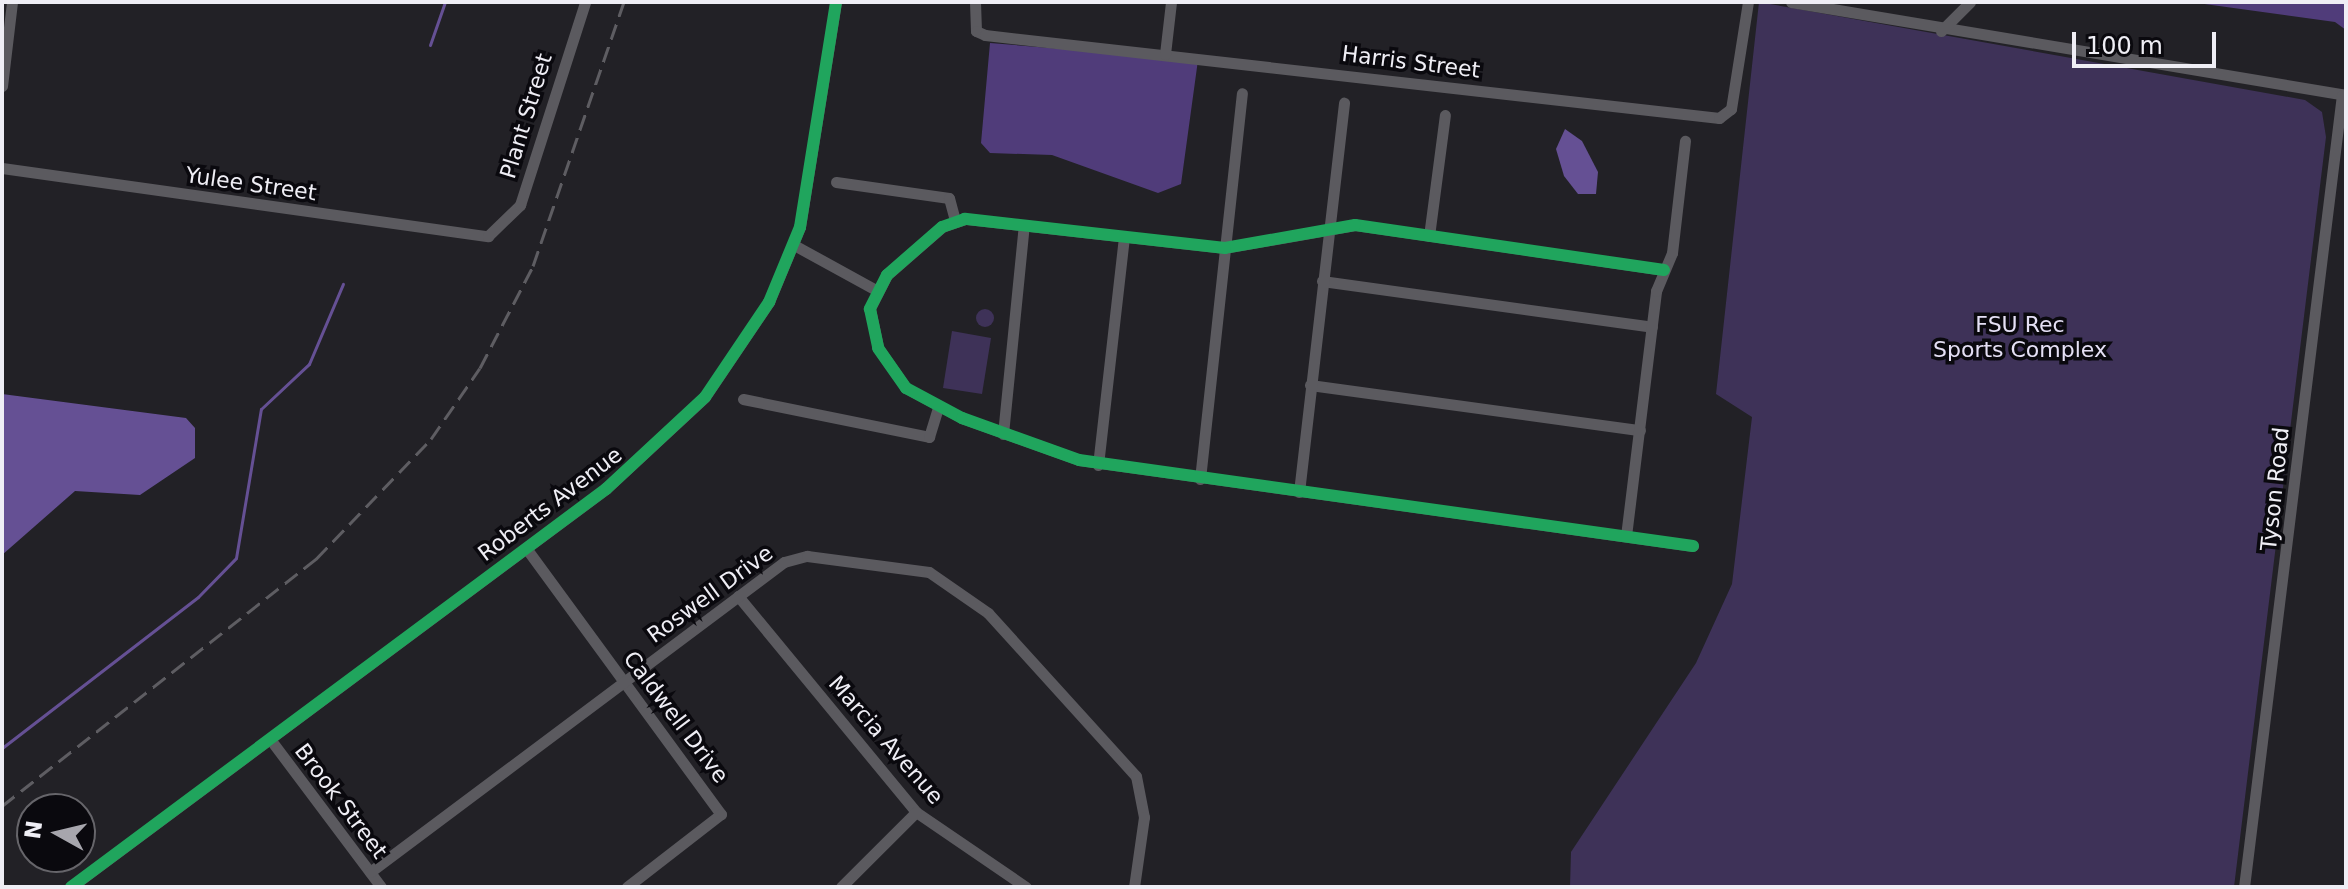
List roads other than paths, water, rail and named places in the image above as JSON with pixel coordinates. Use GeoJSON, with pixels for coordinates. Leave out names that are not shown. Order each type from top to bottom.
{"type":"FeatureCollection","features":[{"type":"Feature","properties":{"kind":"street"},"geometry":{"type":"LineString","coordinates":[[2,86],[5,33],[12,2]]}},
{"type":"Feature","properties":{"kind":"street","name":"Plant Street"},"geometry":{"type":"LineString","coordinates":[[493,234],[520,205],[585,2]]}},
{"type":"Feature","properties":{"kind":"street","name":"Roberts Avenue"},"geometry":{"type":"LineString","coordinates":[[71,887],[651,452],[705,397],[769,302],[794,245],[816,162],[836,2]]}},
{"type":"Feature","properties":{"kind":"street","name":"Harris Street"},"geometry":{"type":"LineString","coordinates":[[975,2],[976,31],[1719,118],[1731,109],[1748,2]]}},
{"type":"Feature","properties":{"kind":"street"},"geometry":{"type":"LineString","coordinates":[[1165,54],[1171,2]]}},
{"type":"Feature","properties":{"kind":"street"},"geometry":{"type":"LineString","coordinates":[[1791,2],[1941,31],[2344,95]]}},
{"type":"Feature","properties":{"kind":"street"},"geometry":{"type":"LineString","coordinates":[[1941,31],[1970,2]]}},
{"type":"Feature","properties":{"kind":"street"},"geometry":{"type":"LineString","coordinates":[[1200,479],[1242,93]]}},
{"type":"Feature","properties":{"kind":"street","name":"Tyson Road"},"geometry":{"type":"LineString","coordinates":[[2244,887],[2344,95]]}},
{"type":"Feature","properties":{"kind":"street"},"geometry":{"type":"LineString","coordinates":[[1299,492],[1344,103]]}},
{"type":"Feature","properties":{"kind":"street"},"geometry":{"type":"LineString","coordinates":[[1429,236],[1445,115]]}},
{"type":"Feature","properties":{"kind":"street"},"geometry":{"type":"LineString","coordinates":[[1626,536],[1652,327],[1685,141]]}},
{"type":"Feature","properties":{"kind":"street","name":"Yulee Street"},"geometry":{"type":"LineString","coordinates":[[2,168],[493,234]]}},
{"type":"Feature","properties":{"kind":"street"},"geometry":{"type":"LineString","coordinates":[[836,182],[949,198],[955,221]]}},
{"type":"Feature","properties":{"kind":"street"},"geometry":{"type":"LineString","coordinates":[[1664,270],[1429,236],[1329,225],[1225,248],[1024,225],[955,221],[919,245],[876,290],[870,309],[884,361],[906,388],[938,408],[1003,434],[1098,465],[1693,546]]}},
{"type":"Feature","properties":{"kind":"street"},"geometry":{"type":"LineString","coordinates":[[1003,434],[1024,225]]}},
{"type":"Feature","properties":{"kind":"street"},"geometry":{"type":"LineString","coordinates":[[1098,465],[1124,237]]}},
{"type":"Feature","properties":{"kind":"street"},"geometry":{"type":"LineString","coordinates":[[794,245],[876,290]]}},
{"type":"Feature","properties":{"kind":"street"},"geometry":{"type":"LineString","coordinates":[[1322,281],[1652,327]]}},
{"type":"Feature","properties":{"kind":"street"},"geometry":{"type":"LineString","coordinates":[[1310,385],[1640,430]]}},
{"type":"Feature","properties":{"kind":"street"},"geometry":{"type":"LineString","coordinates":[[743,399],[929,437],[938,408]]}},
{"type":"Feature","properties":{"kind":"street","name":"Caldwell Drive"},"geometry":{"type":"LineString","coordinates":[[526,548],[721,814],[627,887]]}},
{"type":"Feature","properties":{"kind":"street","name":"Roswell Drive"},"geometry":{"type":"LineString","coordinates":[[370,872],[784,562],[807,556],[929,572],[967,592],[1136,776],[1144,817],[1134,887]]}},
{"type":"Feature","properties":{"kind":"street","name":"Marcia Avenue"},"geometry":{"type":"LineString","coordinates":[[738,596],[916,812],[1026,887]]}},
{"type":"Feature","properties":{"kind":"street","name":"Brook Street"},"geometry":{"type":"LineString","coordinates":[[270,739],[381,887]]}},
{"type":"Feature","properties":{"kind":"street"},"geometry":{"type":"LineString","coordinates":[[841,887],[916,812]]}},
{"type":"Feature","properties":{"kind":"waterway"},"geometry":{"type":"LineString","coordinates":[[430,45],[445,2]]}},
{"type":"Feature","properties":{"kind":"waterway"},"geometry":{"type":"LineString","coordinates":[[2,748],[198,597],[236,558],[261,409],[309,364],[343,284]]}},
{"type":"Feature","properties":{"kind":"railway"},"geometry":{"type":"LineString","coordinates":[[2,806],[316,559],[431,439],[480,368],[533,266],[624,2]]}},
{"type":"Feature","properties":{"kind":"park label","name":"FSU Rec Sports Complex"},"geometry":{"type":"Point","coordinates":[2020,336]}}]}
